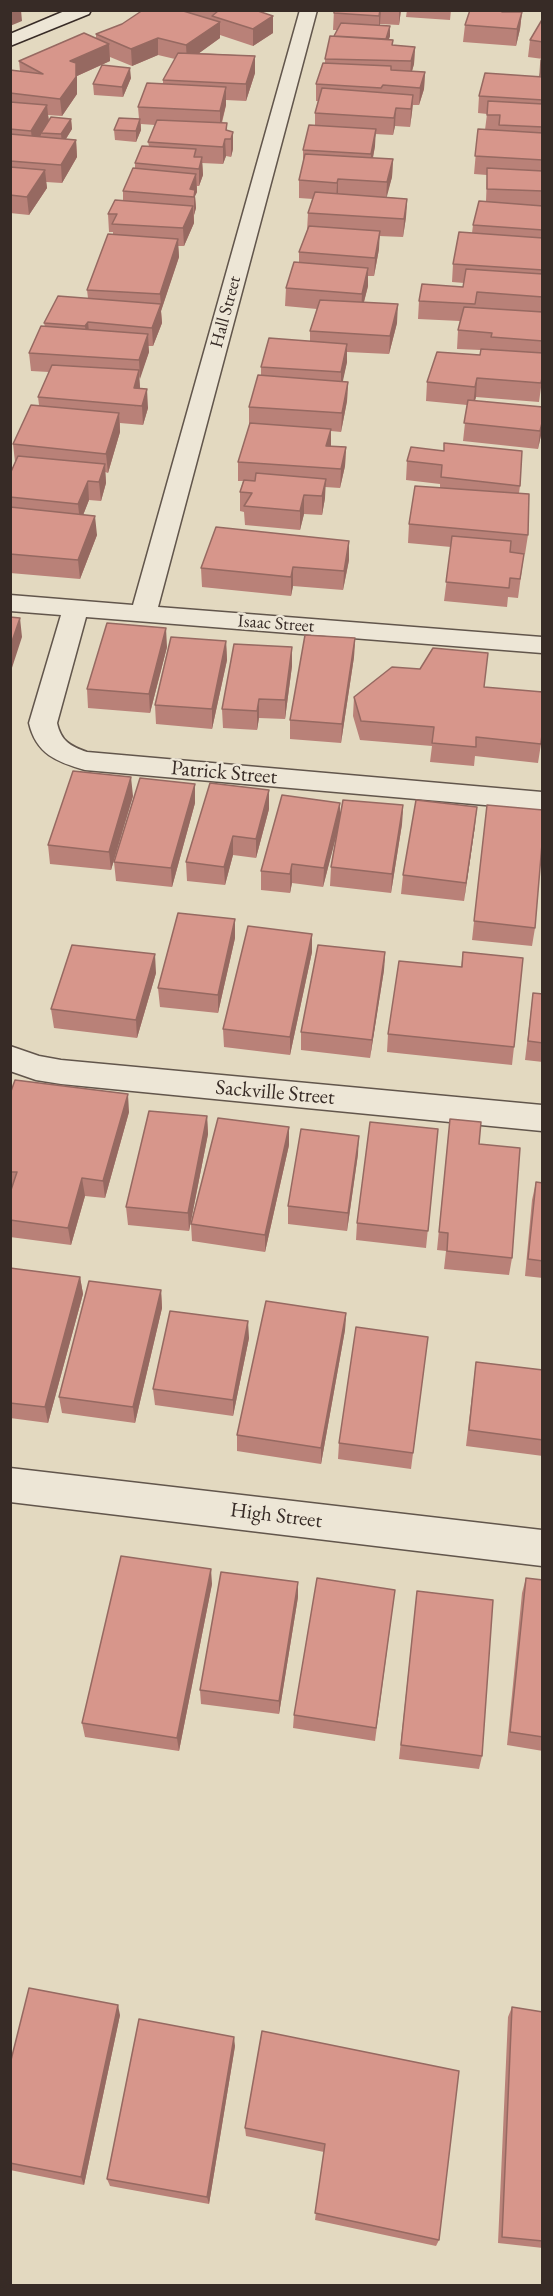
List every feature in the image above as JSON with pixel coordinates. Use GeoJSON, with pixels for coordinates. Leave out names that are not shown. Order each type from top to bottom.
{"type":"FeatureCollection","features":[{"type":"Feature","properties":{"kind":"street","name":"Hall Street"},"geometry":{"type":"LineString","coordinates":[[143,614],[309,10]]}},
{"type":"Feature","properties":{"kind":"street"},"geometry":{"type":"LineString","coordinates":[[10,41],[71,12]]}},
{"type":"Feature","properties":{"kind":"street","name":"Isaac Street"},"geometry":{"type":"LineString","coordinates":[[10,603],[543,645]]}},
{"type":"Feature","properties":{"kind":"street","name":"Patrick Street"},"geometry":{"type":"LineString","coordinates":[[75,609],[43,723],[45,736],[50,745],[65,755],[85,761],[543,801]]}},
{"type":"Feature","properties":{"kind":"street","name":"Sackville Street"},"geometry":{"type":"LineString","coordinates":[[10,1058],[36,1068],[61,1072],[543,1118]]}},
{"type":"Feature","properties":{"kind":"street","name":"High Street"},"geometry":{"type":"LineString","coordinates":[[10,1485],[543,1548]]}},
{"type":"Feature","properties":{"kind":"building"},"geometry":{"type":"Polygon","coordinates":[[[143,10],[180,10],[220,22],[186,45],[158,38],[131,49],[96,34],[122,24],[143,10]]]}},
{"type":"Feature","properties":{"kind":"building"},"geometry":{"type":"Polygon","coordinates":[[[216,10],[255,10],[273,16],[253,29],[212,16],[218,11],[216,10]]]}},
{"type":"Feature","properties":{"kind":"building"},"geometry":{"type":"Polygon","coordinates":[[[334,10],[380,10],[379,16],[334,13],[334,10]]]}},
{"type":"Feature","properties":{"kind":"building"},"geometry":{"type":"Polygon","coordinates":[[[470,10],[522,12],[517,29],[465,25],[470,10]]]}},
{"type":"Feature","properties":{"kind":"building"},"geometry":{"type":"Polygon","coordinates":[[[543,18],[543,42],[530,40],[543,18]]]}},
{"type":"Feature","properties":{"kind":"building"},"geometry":{"type":"Polygon","coordinates":[[[341,23],[390,26],[386,39],[334,36],[341,23]]]}},
{"type":"Feature","properties":{"kind":"building"},"geometry":{"type":"Polygon","coordinates":[[[84,33],[109,44],[70,61],[76,63],[76,77],[60,99],[10,93],[10,70],[43,74],[19,61],[84,33]]]}},
{"type":"Feature","properties":{"kind":"building"},"geometry":{"type":"Polygon","coordinates":[[[330,36],[393,40],[392,45],[415,47],[411,61],[325,59],[330,36]]]}},
{"type":"Feature","properties":{"kind":"building"},"geometry":{"type":"Polygon","coordinates":[[[178,53],[255,56],[246,84],[163,80],[178,53]]]}},
{"type":"Feature","properties":{"kind":"building"},"geometry":{"type":"Polygon","coordinates":[[[541,60],[543,60],[543,77],[540,77],[541,60]]]}},
{"type":"Feature","properties":{"kind":"building"},"geometry":{"type":"Polygon","coordinates":[[[323,63],[391,66],[391,70],[425,72],[420,88],[316,84],[323,63]]]}},
{"type":"Feature","properties":{"kind":"building"},"geometry":{"type":"Polygon","coordinates":[[[102,65],[130,68],[122,87],[93,84],[102,65]]]}},
{"type":"Feature","properties":{"kind":"building"},"geometry":{"type":"Polygon","coordinates":[[[485,73],[543,77],[543,100],[479,96],[485,73]]]}},
{"type":"Feature","properties":{"kind":"building"},"geometry":{"type":"Polygon","coordinates":[[[147,83],[226,87],[220,111],[138,107],[147,83]]]}},
{"type":"Feature","properties":{"kind":"building"},"geometry":{"type":"Polygon","coordinates":[[[322,88],[413,95],[411,109],[396,108],[394,118],[315,113],[322,88]]]}},
{"type":"Feature","properties":{"kind":"building"},"geometry":{"type":"Polygon","coordinates":[[[488,101],[543,104],[543,127],[499,125],[500,115],[487,115],[488,101]]]}},
{"type":"Feature","properties":{"kind":"building"},"geometry":{"type":"Polygon","coordinates":[[[10,102],[47,105],[31,131],[10,129],[10,102]]]}},
{"type":"Feature","properties":{"kind":"building"},"geometry":{"type":"Polygon","coordinates":[[[51,117],[71,119],[61,134],[41,133],[51,117]]]}},
{"type":"Feature","properties":{"kind":"building"},"geometry":{"type":"Polygon","coordinates":[[[119,118],[140,119],[136,131],[114,130],[119,118]]]}},
{"type":"Feature","properties":{"kind":"building"},"geometry":{"type":"Polygon","coordinates":[[[157,120],[227,123],[226,130],[233,132],[231,139],[225,139],[223,147],[148,142],[157,120]]]}},
{"type":"Feature","properties":{"kind":"building"},"geometry":{"type":"Polygon","coordinates":[[[309,125],[376,129],[371,154],[303,150],[309,125]]]}},
{"type":"Feature","properties":{"kind":"building"},"geometry":{"type":"Polygon","coordinates":[[[478,129],[543,133],[543,160],[475,156],[478,129]]]}},
{"type":"Feature","properties":{"kind":"building"},"geometry":{"type":"Polygon","coordinates":[[[10,134],[76,140],[61,165],[10,161],[10,134]]]}},
{"type":"Feature","properties":{"kind":"building"},"geometry":{"type":"Polygon","coordinates":[[[142,146],[196,149],[194,157],[202,157],[199,169],[135,163],[142,146]]]}},
{"type":"Feature","properties":{"kind":"building"},"geometry":{"type":"Polygon","coordinates":[[[305,154],[393,159],[387,182],[338,179],[337,183],[299,180],[305,154]]]}},
{"type":"Feature","properties":{"kind":"building"},"geometry":{"type":"Polygon","coordinates":[[[10,167],[45,170],[27,197],[10,195],[10,167]]]}},
{"type":"Feature","properties":{"kind":"building"},"geometry":{"type":"Polygon","coordinates":[[[133,168],[196,174],[190,189],[195,190],[194,197],[123,191],[133,168]]]}},
{"type":"Feature","properties":{"kind":"building"},"geometry":{"type":"Polygon","coordinates":[[[487,168],[543,171],[543,191],[487,189],[487,168]]]}},
{"type":"Feature","properties":{"kind":"building"},"geometry":{"type":"Polygon","coordinates":[[[315,192],[407,199],[404,219],[308,213],[315,192]]]}},
{"type":"Feature","properties":{"kind":"building"},"geometry":{"type":"Polygon","coordinates":[[[115,200],[193,206],[183,228],[112,224],[117,214],[108,214],[115,200]]]}},
{"type":"Feature","properties":{"kind":"building"},"geometry":{"type":"Polygon","coordinates":[[[479,201],[543,206],[543,230],[473,225],[479,201]]]}},
{"type":"Feature","properties":{"kind":"building"},"geometry":{"type":"Polygon","coordinates":[[[309,226],[380,231],[375,258],[299,252],[309,226]]]}},
{"type":"Feature","properties":{"kind":"building"},"geometry":{"type":"Polygon","coordinates":[[[459,232],[543,238],[543,270],[453,264],[459,232]]]}},
{"type":"Feature","properties":{"kind":"building"},"geometry":{"type":"Polygon","coordinates":[[[108,234],[178,239],[160,294],[87,290],[108,234]]]}},
{"type":"Feature","properties":{"kind":"building"},"geometry":{"type":"Polygon","coordinates":[[[294,262],[368,268],[362,294],[286,288],[294,262]]]}},
{"type":"Feature","properties":{"kind":"building"},"geometry":{"type":"Polygon","coordinates":[[[466,269],[543,274],[543,297],[477,292],[475,304],[419,301],[422,284],[463,287],[466,269]]]}},
{"type":"Feature","properties":{"kind":"building"},"geometry":{"type":"Polygon","coordinates":[[[58,296],[161,304],[152,328],[88,322],[85,326],[44,323],[58,296]]]}},
{"type":"Feature","properties":{"kind":"building"},"geometry":{"type":"Polygon","coordinates":[[[320,300],[398,304],[390,336],[310,331],[320,300]]]}},
{"type":"Feature","properties":{"kind":"building"},"geometry":{"type":"Polygon","coordinates":[[[464,307],[543,312],[543,341],[491,337],[492,333],[458,330],[464,307]]]}},
{"type":"Feature","properties":{"kind":"building"},"geometry":{"type":"Polygon","coordinates":[[[41,326],[148,334],[139,360],[29,353],[41,326]]]}},
{"type":"Feature","properties":{"kind":"building"},"geometry":{"type":"Polygon","coordinates":[[[269,338],[347,344],[341,372],[261,367],[269,338]]]}},
{"type":"Feature","properties":{"kind":"building"},"geometry":{"type":"Polygon","coordinates":[[[481,349],[543,353],[541,383],[477,378],[475,387],[427,382],[437,352],[480,355],[481,349]]]}},
{"type":"Feature","properties":{"kind":"building"},"geometry":{"type":"Polygon","coordinates":[[[52,365],[139,370],[134,388],[147,389],[142,406],[38,397],[52,365]]]}},
{"type":"Feature","properties":{"kind":"building"},"geometry":{"type":"Polygon","coordinates":[[[258,375],[348,382],[342,413],[249,407],[258,375]]]}},
{"type":"Feature","properties":{"kind":"building"},"geometry":{"type":"Polygon","coordinates":[[[468,400],[543,407],[540,431],[464,423],[468,400]]]}},
{"type":"Feature","properties":{"kind":"building"},"geometry":{"type":"Polygon","coordinates":[[[31,405],[119,413],[106,454],[13,444],[31,405]]]}},
{"type":"Feature","properties":{"kind":"building"},"geometry":{"type":"Polygon","coordinates":[[[250,423],[331,429],[326,446],[346,447],[341,469],[238,462],[250,423]]]}},
{"type":"Feature","properties":{"kind":"building"},"geometry":{"type":"Polygon","coordinates":[[[444,443],[522,451],[520,486],[441,477],[442,465],[407,461],[411,447],[444,451],[444,443]]]}},
{"type":"Feature","properties":{"kind":"building"},"geometry":{"type":"Polygon","coordinates":[[[18,456],[105,464],[99,482],[88,481],[78,504],[10,497],[10,474],[18,456]]]}},
{"type":"Feature","properties":{"kind":"building"},"geometry":{"type":"Polygon","coordinates":[[[256,473],[326,479],[322,496],[304,495],[300,511],[244,506],[252,493],[240,492],[244,480],[255,481],[256,473]]]}},
{"type":"Feature","properties":{"kind":"building"},"geometry":{"type":"Polygon","coordinates":[[[415,486],[529,494],[528,535],[409,524],[415,486]]]}},
{"type":"Feature","properties":{"kind":"building"},"geometry":{"type":"Polygon","coordinates":[[[10,507],[95,516],[78,560],[10,554],[10,507]]]}},
{"type":"Feature","properties":{"kind":"building"},"geometry":{"type":"Polygon","coordinates":[[[216,527],[349,541],[344,571],[293,567],[291,577],[201,568],[216,527]]]}},
{"type":"Feature","properties":{"kind":"building"},"geometry":{"type":"Polygon","coordinates":[[[452,536],[511,541],[510,552],[524,554],[520,579],[510,578],[509,588],[446,582],[452,536]]]}},
{"type":"Feature","properties":{"kind":"building"},"geometry":{"type":"Polygon","coordinates":[[[10,617],[20,618],[10,647],[10,617]]]}},
{"type":"Feature","properties":{"kind":"building"},"geometry":{"type":"Polygon","coordinates":[[[107,623],[166,628],[149,694],[87,689],[107,623]]]}},
{"type":"Feature","properties":{"kind":"building"},"geometry":{"type":"Polygon","coordinates":[[[305,635],[355,638],[342,724],[290,720],[305,635]]]}},
{"type":"Feature","properties":{"kind":"building"},"geometry":{"type":"Polygon","coordinates":[[[171,637],[226,641],[212,709],[155,705],[171,637]]]}},
{"type":"Feature","properties":{"kind":"building"},"geometry":{"type":"Polygon","coordinates":[[[234,644],[292,647],[285,700],[259,699],[257,711],[222,709],[234,644]]]}},
{"type":"Feature","properties":{"kind":"building"},"geometry":{"type":"Polygon","coordinates":[[[433,648],[488,653],[484,687],[543,692],[541,744],[476,737],[476,747],[432,743],[434,727],[361,721],[354,697],[392,667],[420,669],[433,648]]]}},
{"type":"Feature","properties":{"kind":"building"},"geometry":{"type":"Polygon","coordinates":[[[73,771],[131,777],[109,852],[48,845],[73,771]]]}},
{"type":"Feature","properties":{"kind":"building"},"geometry":{"type":"Polygon","coordinates":[[[140,778],[195,784],[171,868],[114,862],[140,778]]]}},
{"type":"Feature","properties":{"kind":"building"},"geometry":{"type":"Polygon","coordinates":[[[210,783],[269,790],[256,839],[233,836],[224,867],[186,862],[210,783]]]}},
{"type":"Feature","properties":{"kind":"building"},"geometry":{"type":"Polygon","coordinates":[[[282,795],[340,803],[324,868],[292,864],[290,874],[261,871],[282,795]]]}},
{"type":"Feature","properties":{"kind":"building"},"geometry":{"type":"Polygon","coordinates":[[[343,800],[403,805],[392,874],[331,867],[343,800]]]}},
{"type":"Feature","properties":{"kind":"building"},"geometry":{"type":"Polygon","coordinates":[[[416,800],[477,807],[466,883],[403,875],[416,800]]]}},
{"type":"Feature","properties":{"kind":"building"},"geometry":{"type":"Polygon","coordinates":[[[487,805],[543,810],[535,928],[474,921],[487,805]]]}},
{"type":"Feature","properties":{"kind":"building"},"geometry":{"type":"Polygon","coordinates":[[[178,913],[235,919],[218,995],[158,988],[178,913]]]}},
{"type":"Feature","properties":{"kind":"building"},"geometry":{"type":"Polygon","coordinates":[[[248,926],[312,934],[290,1037],[223,1029],[248,926]]]}},
{"type":"Feature","properties":{"kind":"building"},"geometry":{"type":"Polygon","coordinates":[[[72,945],[155,954],[136,1020],[51,1009],[72,945]]]}},
{"type":"Feature","properties":{"kind":"building"},"geometry":{"type":"Polygon","coordinates":[[[318,945],[385,952],[372,1040],[301,1032],[318,945]]]}},
{"type":"Feature","properties":{"kind":"building"},"geometry":{"type":"Polygon","coordinates":[[[463,952],[523,958],[514,1047],[388,1034],[399,961],[462,967],[463,952]]]}},
{"type":"Feature","properties":{"kind":"building"},"geometry":{"type":"Polygon","coordinates":[[[533,993],[543,994],[543,1043],[528,1041],[533,993]]]}},
{"type":"Feature","properties":{"kind":"building"},"geometry":{"type":"Polygon","coordinates":[[[15,1080],[128,1094],[103,1181],[82,1178],[68,1228],[10,1220],[10,1193],[17,1172],[10,1172],[10,1094],[15,1080]]]}},
{"type":"Feature","properties":{"kind":"building"},"geometry":{"type":"Polygon","coordinates":[[[149,1111],[207,1116],[188,1213],[126,1207],[149,1111]]]}},
{"type":"Feature","properties":{"kind":"building"},"geometry":{"type":"Polygon","coordinates":[[[218,1118],[289,1127],[265,1235],[191,1224],[218,1118]]]}},
{"type":"Feature","properties":{"kind":"building"},"geometry":{"type":"Polygon","coordinates":[[[450,1119],[481,1122],[479,1144],[520,1148],[512,1258],[447,1251],[448,1233],[439,1232],[450,1119]]]}},
{"type":"Feature","properties":{"kind":"building"},"geometry":{"type":"Polygon","coordinates":[[[370,1122],[438,1129],[428,1231],[357,1223],[370,1122]]]}},
{"type":"Feature","properties":{"kind":"building"},"geometry":{"type":"Polygon","coordinates":[[[301,1129],[359,1136],[348,1213],[288,1206],[301,1129]]]}},
{"type":"Feature","properties":{"kind":"building"},"geometry":{"type":"Polygon","coordinates":[[[536,1182],[543,1183],[543,1261],[528,1259],[536,1182]]]}},
{"type":"Feature","properties":{"kind":"building"},"geometry":{"type":"Polygon","coordinates":[[[10,1268],[80,1277],[45,1407],[10,1403],[10,1268]]]}},
{"type":"Feature","properties":{"kind":"building"},"geometry":{"type":"Polygon","coordinates":[[[89,1281],[161,1290],[133,1407],[59,1397],[89,1281]]]}},
{"type":"Feature","properties":{"kind":"building"},"geometry":{"type":"Polygon","coordinates":[[[266,1301],[346,1313],[321,1448],[237,1435],[266,1301]]]}},
{"type":"Feature","properties":{"kind":"building"},"geometry":{"type":"Polygon","coordinates":[[[170,1311],[248,1321],[233,1400],[153,1389],[170,1311]]]}},
{"type":"Feature","properties":{"kind":"building"},"geometry":{"type":"Polygon","coordinates":[[[356,1327],[428,1337],[413,1453],[339,1443],[356,1327]]]}},
{"type":"Feature","properties":{"kind":"building"},"geometry":{"type":"Polygon","coordinates":[[[476,1362],[543,1370],[543,1440],[469,1430],[476,1362]]]}},
{"type":"Feature","properties":{"kind":"building"},"geometry":{"type":"Polygon","coordinates":[[[121,1556],[211,1569],[177,1738],[82,1723],[121,1556]]]}},
{"type":"Feature","properties":{"kind":"building"},"geometry":{"type":"Polygon","coordinates":[[[221,1572],[298,1582],[279,1701],[200,1690],[221,1572]]]}},
{"type":"Feature","properties":{"kind":"building"},"geometry":{"type":"Polygon","coordinates":[[[317,1578],[395,1590],[376,1728],[294,1715],[317,1578]]]}},
{"type":"Feature","properties":{"kind":"building"},"geometry":{"type":"Polygon","coordinates":[[[526,1578],[543,1580],[543,1737],[510,1732],[526,1578]]]}},
{"type":"Feature","properties":{"kind":"building"},"geometry":{"type":"Polygon","coordinates":[[[417,1591],[493,1600],[482,1756],[401,1745],[417,1591]]]}},
{"type":"Feature","properties":{"kind":"building"},"geometry":{"type":"Polygon","coordinates":[[[29,1988],[118,2005],[81,2177],[10,2163],[10,2064],[29,1988]]]}},
{"type":"Feature","properties":{"kind":"building"},"geometry":{"type":"Polygon","coordinates":[[[512,2007],[543,2012],[543,2241],[502,2237],[512,2007]]]}},
{"type":"Feature","properties":{"kind":"building"},"geometry":{"type":"Polygon","coordinates":[[[139,2019],[234,2037],[207,2197],[107,2179],[139,2019]]]}},
{"type":"Feature","properties":{"kind":"building"},"geometry":{"type":"Polygon","coordinates":[[[262,2031],[459,2071],[439,2240],[315,2213],[325,2144],[245,2128],[262,2031]]]}}]}
